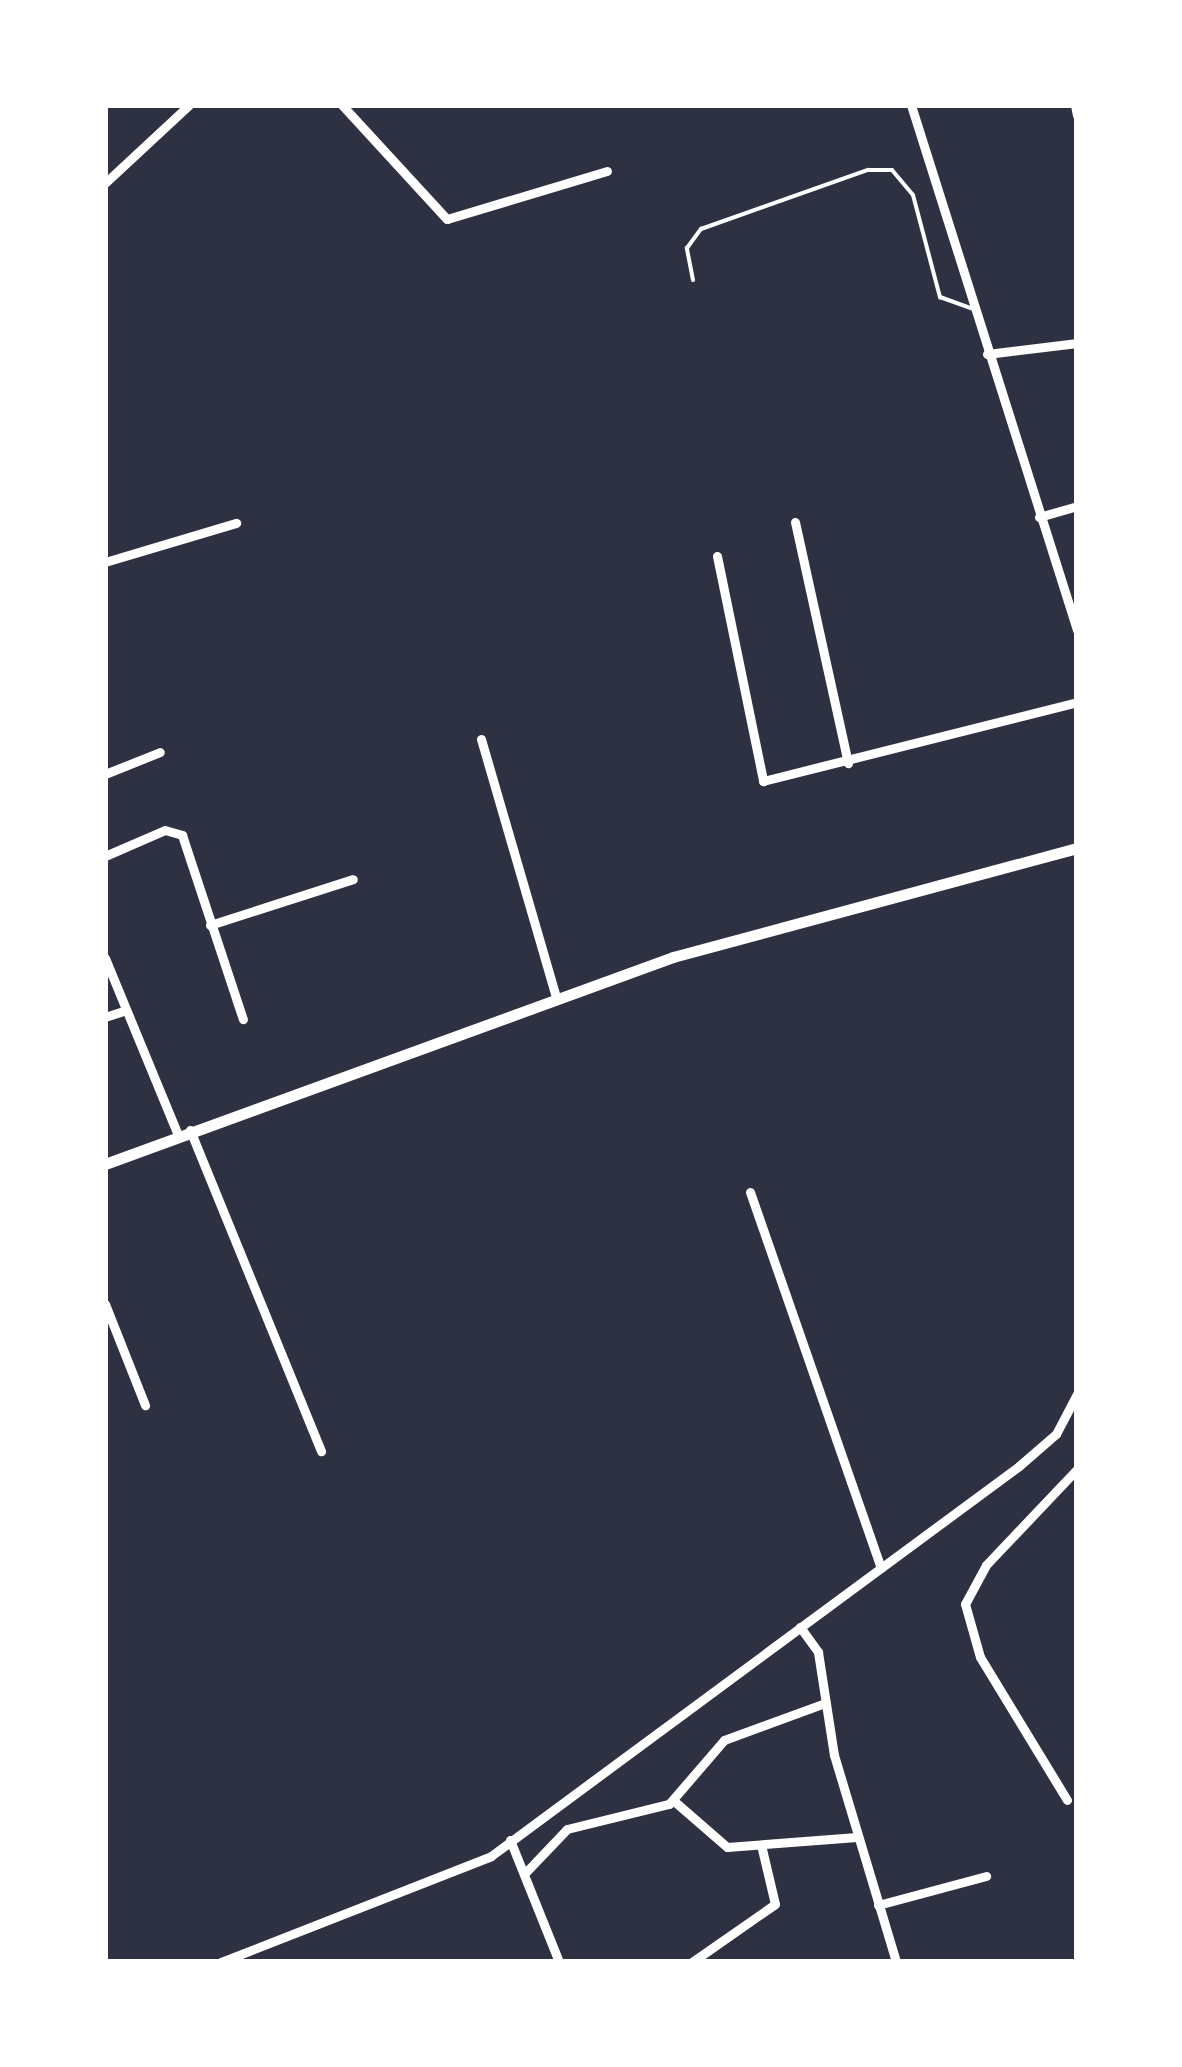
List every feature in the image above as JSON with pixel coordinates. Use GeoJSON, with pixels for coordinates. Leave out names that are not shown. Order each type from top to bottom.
{"type":"FeatureCollection","features":[{"type":"Feature","properties":{"kind":"main road"},"geometry":{"type":"LineString","coordinates":[[105,1164],[556,997],[1077,848]]}},
{"type":"Feature","properties":{"kind":"street"},"geometry":{"type":"LineString","coordinates":[[105,182],[189,105]]}},
{"type":"Feature","properties":{"kind":"street"},"geometry":{"type":"LineString","coordinates":[[342,105],[447,220],[607,171]]}},
{"type":"Feature","properties":{"kind":"street"},"geometry":{"type":"LineString","coordinates":[[911,105],[1039,517],[1074,607],[1077,630]]}},
{"type":"Feature","properties":{"kind":"street"},"geometry":{"type":"LineString","coordinates":[[1075,105],[1077,115]]}},
{"type":"Feature","properties":{"kind":"street"},"geometry":{"type":"LineString","coordinates":[[987,354],[1077,343]]}},
{"type":"Feature","properties":{"kind":"street"},"geometry":{"type":"LineString","coordinates":[[1039,517],[1077,506]]}},
{"type":"Feature","properties":{"kind":"street"},"geometry":{"type":"LineString","coordinates":[[795,522],[848,764]]}},
{"type":"Feature","properties":{"kind":"street"},"geometry":{"type":"LineString","coordinates":[[105,562],[236,523]]}},
{"type":"Feature","properties":{"kind":"street"},"geometry":{"type":"LineString","coordinates":[[717,556],[758,776],[775,783],[1077,702]]}},
{"type":"Feature","properties":{"kind":"street"},"geometry":{"type":"LineString","coordinates":[[481,739],[556,997]]}},
{"type":"Feature","properties":{"kind":"street"},"geometry":{"type":"LineString","coordinates":[[105,774],[160,752]]}},
{"type":"Feature","properties":{"kind":"street"},"geometry":{"type":"LineString","coordinates":[[105,856],[176,830],[242,1018]]}},
{"type":"Feature","properties":{"kind":"street"},"geometry":{"type":"LineString","coordinates":[[210,925],[352,879]]}},
{"type":"Feature","properties":{"kind":"street"},"geometry":{"type":"LineString","coordinates":[[105,958],[124,1011],[184,1132],[320,1451]]}},
{"type":"Feature","properties":{"kind":"street"},"geometry":{"type":"LineString","coordinates":[[105,1017],[124,1011]]}},
{"type":"Feature","properties":{"kind":"street"},"geometry":{"type":"LineString","coordinates":[[750,1192],[881,1568]]}},
{"type":"Feature","properties":{"kind":"street"},"geometry":{"type":"LineString","coordinates":[[105,1304],[145,1405]]}},
{"type":"Feature","properties":{"kind":"street"},"geometry":{"type":"LineString","coordinates":[[221,1962],[406,1896],[511,1842],[1019,1466],[1067,1419],[1077,1394]]}},
{"type":"Feature","properties":{"kind":"street"},"geometry":{"type":"LineString","coordinates":[[1067,1419],[1077,1425]]}},
{"type":"Feature","properties":{"kind":"street"},"geometry":{"type":"LineString","coordinates":[[1067,1800],[980,1657],[965,1604],[986,1565],[1077,1469]]}},
{"type":"Feature","properties":{"kind":"street"},"geometry":{"type":"LineString","coordinates":[[802,1629],[815,1646],[857,1838],[896,1962]]}},
{"type":"Feature","properties":{"kind":"street"},"geometry":{"type":"LineString","coordinates":[[526,1872],[567,1829],[674,1801],[724,1740],[825,1703]]}},
{"type":"Feature","properties":{"kind":"street"},"geometry":{"type":"LineString","coordinates":[[674,1801],[718,1844],[857,1838]]}},
{"type":"Feature","properties":{"kind":"street"},"geometry":{"type":"LineString","coordinates":[[511,1842],[560,1962]]}},
{"type":"Feature","properties":{"kind":"street"},"geometry":{"type":"LineString","coordinates":[[692,1962],[776,1904],[761,1845]]}},
{"type":"Feature","properties":{"kind":"street"},"geometry":{"type":"LineString","coordinates":[[878,1905],[986,1876]]}},
{"type":"Feature","properties":{"kind":"lane"},"geometry":{"type":"LineString","coordinates":[[692,280],[687,248],[701,229],[868,170],[892,170],[913,195],[940,297],[973,309]]}}]}
